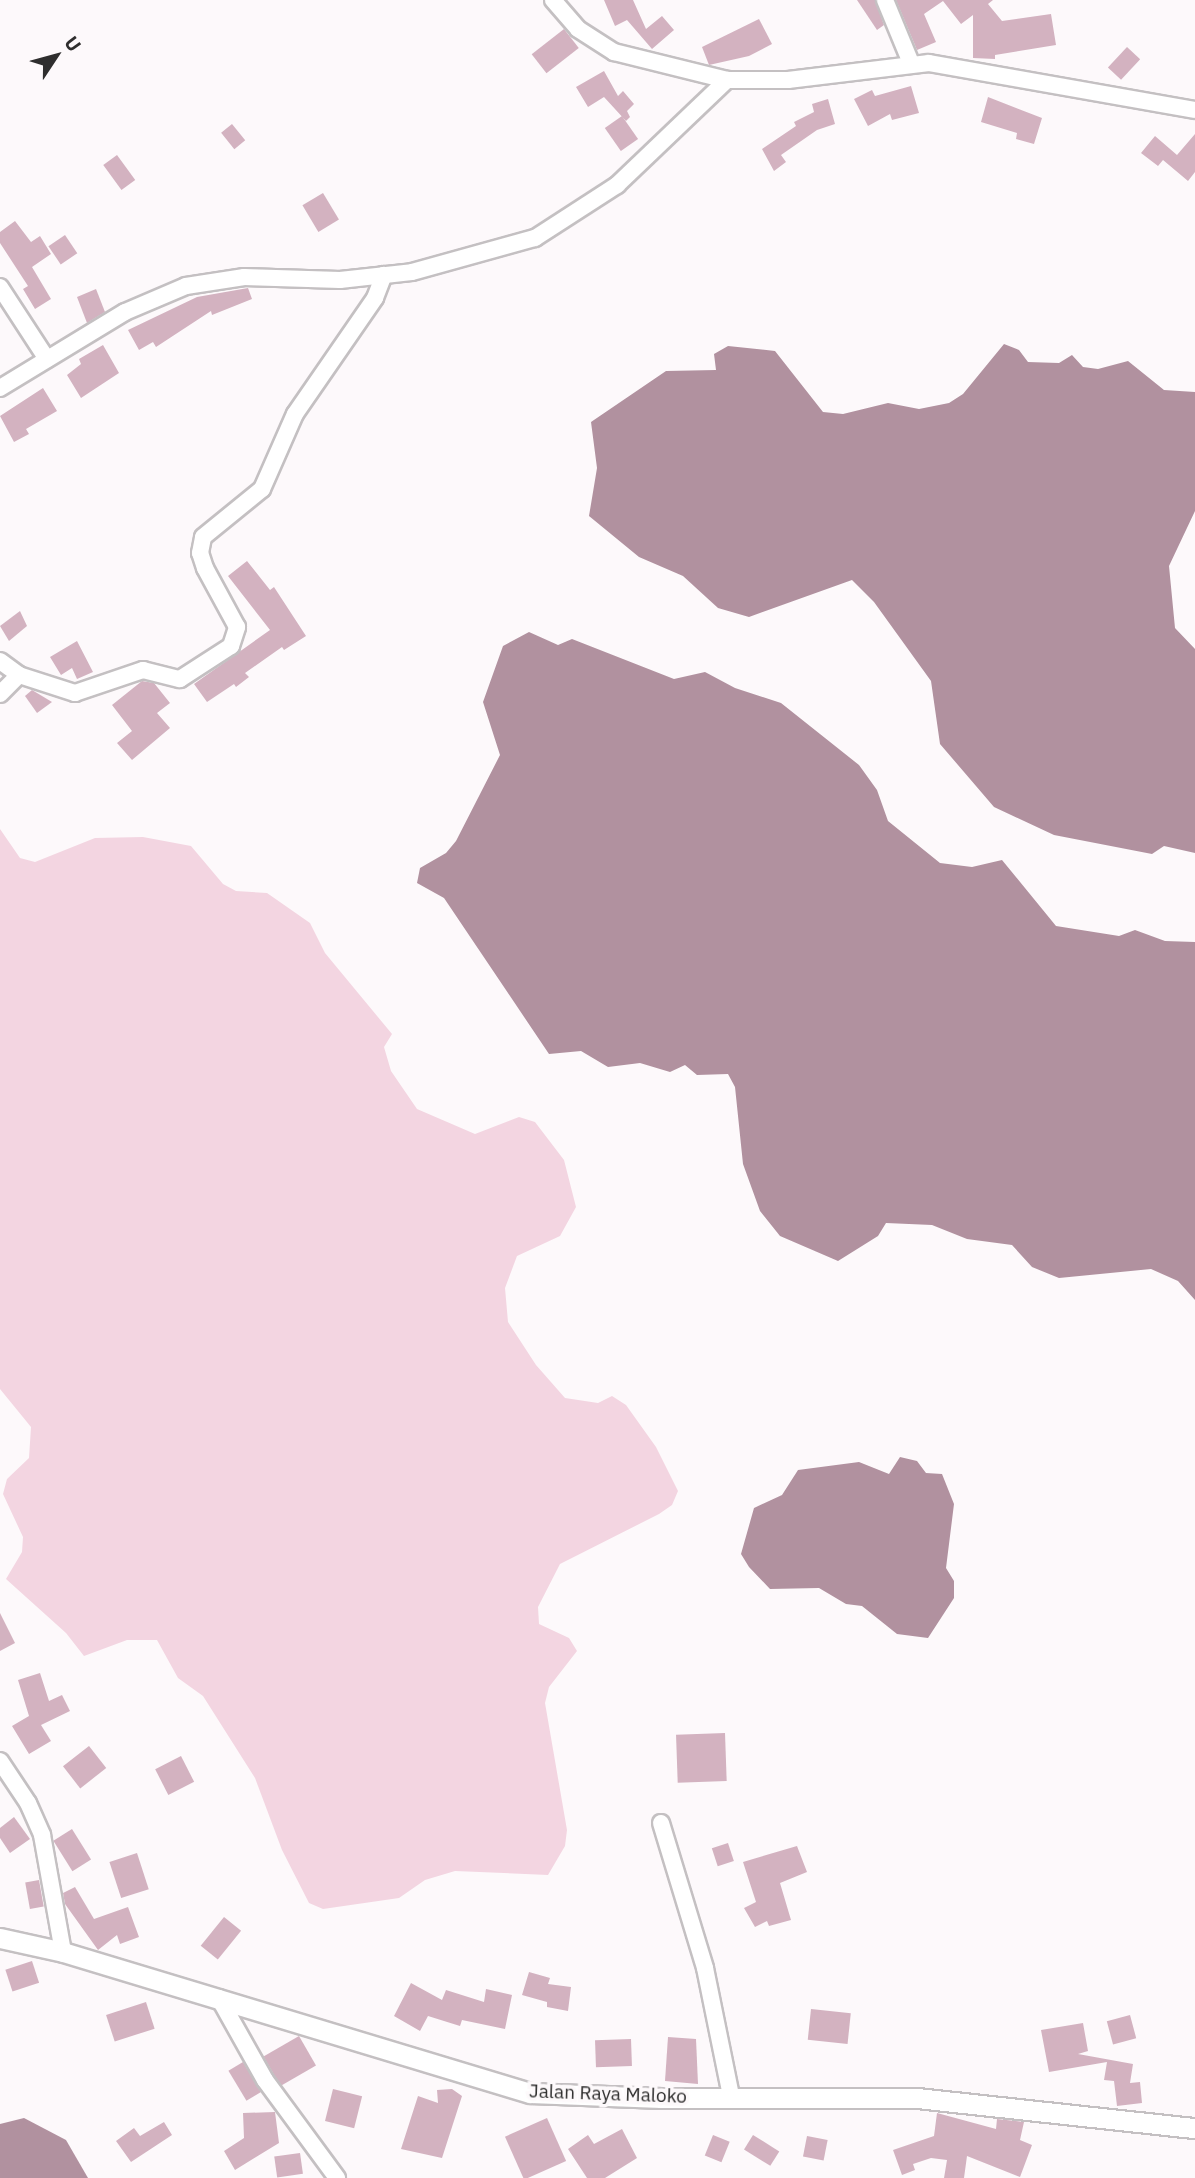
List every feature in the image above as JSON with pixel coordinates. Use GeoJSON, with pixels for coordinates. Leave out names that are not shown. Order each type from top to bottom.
{"type":"FeatureCollection","features":[{"type":"Feature","properties":{"kind":"street"},"geometry":{"type":"LineString","coordinates":[[553,0],[578,29],[614,51],[727,80],[810,78],[911,63],[1000,73],[1195,110]]}},
{"type":"Feature","properties":{"kind":"street"},"geometry":{"type":"LineString","coordinates":[[885,0],[911,63]]}},
{"type":"Feature","properties":{"kind":"street"},"geometry":{"type":"LineString","coordinates":[[0,388],[125,312],[186,286],[244,277],[283,281],[384,275],[473,258],[558,226],[617,185],[727,80]]}},
{"type":"Feature","properties":{"kind":"street"},"geometry":{"type":"LineString","coordinates":[[0,661],[19,675],[75,693],[143,670],[175,680],[231,646],[237,627],[205,568],[200,553],[203,537],[262,489],[295,414],[375,298],[384,275]]}},
{"type":"Feature","properties":{"kind":"street"},"geometry":{"type":"LineString","coordinates":[[0,287],[47,359]]}},
{"type":"Feature","properties":{"kind":"street"},"geometry":{"type":"LineString","coordinates":[[0,694],[19,675]]}},
{"type":"Feature","properties":{"kind":"street"},"geometry":{"type":"LineString","coordinates":[[0,1761],[28,1803],[42,1835],[64,1952]]}},
{"type":"Feature","properties":{"kind":"street"},"geometry":{"type":"LineString","coordinates":[[661,1823],[705,1968],[731,2096]]}},
{"type":"Feature","properties":{"kind":"street","name":"Jalan Raya Maloko"},"geometry":{"type":"LineString","coordinates":[[0,1938],[64,1952],[530,2093],[917,2098],[1195,2128]]}},
{"type":"Feature","properties":{"kind":"street"},"geometry":{"type":"LineString","coordinates":[[219,1998],[265,2080],[337,2178]]}},
{"type":"Feature","properties":{"kind":"shaded area"},"geometry":{"type":"Polygon","coordinates":[[[1004,344],[1019,350],[1028,362],[1059,363],[1072,355],[1083,367],[1098,369],[1128,361],[1164,390],[1195,392],[1195,511],[1169,566],[1175,628],[1195,649],[1195,853],[1164,846],[1152,854],[1054,835],[994,807],[940,744],[931,681],[874,602],[852,580],[749,617],[718,608],[683,576],[639,557],[589,516],[597,468],[591,422],[666,371],[716,370],[714,354],[728,346],[775,351],[823,412],[843,414],[888,403],[919,409],[949,403],[963,394],[1004,344]]]}},
{"type":"Feature","properties":{"kind":"shaded area"},"geometry":{"type":"Polygon","coordinates":[[[529,632],[558,645],[572,639],[674,679],[705,672],[735,688],[781,703],[859,765],[877,790],[888,821],[940,863],[972,867],[1002,860],[1056,926],[1119,936],[1135,930],[1165,941],[1195,942],[1195,1300],[1178,1281],[1151,1269],[1059,1278],[1032,1267],[1012,1245],[967,1239],[932,1225],[886,1223],[878,1236],[838,1261],[780,1236],[760,1211],[743,1164],[735,1087],[728,1074],[697,1075],[685,1065],[670,1072],[640,1063],[608,1067],[581,1051],[549,1054],[444,898],[417,883],[420,868],[446,853],[456,841],[500,755],[483,702],[503,646],[529,632]]]}},
{"type":"Feature","properties":{"kind":"shaded area"},"geometry":{"type":"Polygon","coordinates":[[[0,829],[20,858],[35,862],[95,838],[143,837],[191,846],[223,884],[236,891],[267,893],[310,923],[325,953],[392,1034],[384,1047],[391,1071],[417,1109],[475,1134],[519,1117],[535,1122],[564,1160],[576,1207],[560,1236],[517,1256],[505,1288],[508,1322],[536,1365],[565,1398],[598,1403],[612,1396],[626,1405],[656,1447],[678,1491],[672,1505],[659,1514],[560,1564],[538,1607],[539,1624],[569,1638],[577,1651],[549,1687],[545,1703],[567,1830],[565,1846],[548,1875],[455,1871],[425,1880],[399,1898],[323,1909],[309,1903],[282,1850],[255,1778],[203,1696],[178,1678],[157,1640],[127,1640],[84,1656],[66,1633],[6,1579],[22,1552],[23,1537],[3,1494],[7,1479],[29,1458],[31,1427],[0,1389],[0,829]]]}},
{"type":"Feature","properties":{"kind":"shaded area"},"geometry":{"type":"Polygon","coordinates":[[[900,1457],[917,1461],[926,1473],[942,1474],[954,1504],[946,1568],[954,1581],[954,1598],[928,1638],[897,1634],[862,1606],[846,1604],[819,1588],[770,1589],[749,1567],[741,1554],[754,1508],[782,1495],[798,1470],[859,1462],[889,1474],[900,1457]]]}},
{"type":"Feature","properties":{"kind":"shaded area"},"geometry":{"type":"Polygon","coordinates":[[[24,2118],[66,2140],[88,2178],[0,2178],[0,2124],[24,2118]]]}},
{"type":"Feature","properties":{"kind":"building"},"geometry":{"type":"Polygon","coordinates":[[[604,0],[633,0],[646,29],[662,16],[674,30],[652,49],[627,20],[615,26],[604,0]]]}},
{"type":"Feature","properties":{"kind":"building"},"geometry":{"type":"Polygon","coordinates":[[[857,0],[875,0],[884,25],[877,30],[857,0]]]}},
{"type":"Feature","properties":{"kind":"building"},"geometry":{"type":"Polygon","coordinates":[[[896,0],[993,0],[988,4],[1002,21],[1051,14],[1056,45],[995,55],[995,59],[973,58],[973,15],[961,24],[943,1],[924,14],[936,42],[917,50],[896,0]]]}},
{"type":"Feature","properties":{"kind":"building"},"geometry":{"type":"Polygon","coordinates":[[[759,19],[772,44],[749,56],[709,65],[702,47],[759,19]]]}},
{"type":"Feature","properties":{"kind":"building"},"geometry":{"type":"Polygon","coordinates":[[[564,29],[579,48],[546,73],[532,54],[564,29]]]}},
{"type":"Feature","properties":{"kind":"building"},"geometry":{"type":"Polygon","coordinates":[[[1127,47],[1140,59],[1121,80],[1108,67],[1127,47]]]}},
{"type":"Feature","properties":{"kind":"building"},"geometry":{"type":"Polygon","coordinates":[[[604,71],[618,96],[623,91],[634,104],[627,111],[630,117],[626,121],[604,97],[588,107],[576,87],[604,71]]]}},
{"type":"Feature","properties":{"kind":"building"},"geometry":{"type":"Polygon","coordinates":[[[911,86],[919,113],[892,120],[890,114],[868,126],[854,99],[872,90],[875,96],[911,86]]]}},
{"type":"Feature","properties":{"kind":"building"},"geometry":{"type":"Polygon","coordinates":[[[988,97],[1042,118],[1034,144],[1016,139],[1017,133],[981,122],[988,97]]]}},
{"type":"Feature","properties":{"kind":"building"},"geometry":{"type":"Polygon","coordinates":[[[828,99],[835,124],[817,130],[781,155],[786,162],[774,171],[762,149],[796,126],[794,122],[814,112],[812,104],[828,99]]]}},
{"type":"Feature","properties":{"kind":"building"},"geometry":{"type":"Polygon","coordinates":[[[622,116],[638,139],[621,151],[605,128],[622,116]]]}},
{"type":"Feature","properties":{"kind":"building"},"geometry":{"type":"Polygon","coordinates":[[[232,124],[245,140],[234,149],[221,133],[232,124]]]}},
{"type":"Feature","properties":{"kind":"building"},"geometry":{"type":"Polygon","coordinates":[[[1195,134],[1195,172],[1188,181],[1163,160],[1158,166],[1141,153],[1155,136],[1177,155],[1195,134]]]}},
{"type":"Feature","properties":{"kind":"building"},"geometry":{"type":"Polygon","coordinates":[[[117,155],[135,180],[121,190],[103,165],[117,155]]]}},
{"type":"Feature","properties":{"kind":"building"},"geometry":{"type":"Polygon","coordinates":[[[323,193],[339,220],[318,232],[302,205],[323,193]]]}},
{"type":"Feature","properties":{"kind":"building"},"geometry":{"type":"Polygon","coordinates":[[[15,221],[31,242],[40,236],[51,254],[32,267],[51,299],[35,309],[23,289],[28,286],[0,243],[0,232],[15,221]]]}},
{"type":"Feature","properties":{"kind":"building"},"geometry":{"type":"Polygon","coordinates":[[[65,235],[77,253],[61,264],[48,246],[65,235]]]}},
{"type":"Feature","properties":{"kind":"building"},"geometry":{"type":"Polygon","coordinates":[[[248,288],[252,299],[212,315],[211,311],[156,347],[153,342],[139,350],[128,330],[197,297],[248,288]]]}},
{"type":"Feature","properties":{"kind":"building"},"geometry":{"type":"Polygon","coordinates":[[[96,289],[105,312],[87,323],[77,297],[96,289]]]}},
{"type":"Feature","properties":{"kind":"building"},"geometry":{"type":"Polygon","coordinates":[[[103,345],[119,373],[81,398],[67,375],[81,364],[79,359],[103,345]]]}},
{"type":"Feature","properties":{"kind":"building"},"geometry":{"type":"Polygon","coordinates":[[[43,388],[57,411],[26,429],[29,434],[14,442],[0,416],[43,388]]]}},
{"type":"Feature","properties":{"kind":"building"},"geometry":{"type":"Polygon","coordinates":[[[247,561],[270,590],[274,587],[306,636],[284,650],[282,647],[245,673],[249,677],[236,687],[234,684],[207,702],[194,684],[270,630],[228,576],[247,561]]]}},
{"type":"Feature","properties":{"kind":"building"},"geometry":{"type":"Polygon","coordinates":[[[20,611],[27,626],[9,641],[0,626],[20,611]]]}},
{"type":"Feature","properties":{"kind":"building"},"geometry":{"type":"Polygon","coordinates":[[[77,641],[93,672],[77,679],[72,668],[61,675],[50,657],[77,641]]]}},
{"type":"Feature","properties":{"kind":"building"},"geometry":{"type":"Polygon","coordinates":[[[142,681],[154,683],[170,703],[157,713],[170,728],[132,760],[117,743],[132,731],[112,705],[142,681]]]}},
{"type":"Feature","properties":{"kind":"building"},"geometry":{"type":"Polygon","coordinates":[[[32,690],[52,702],[37,713],[25,696],[32,690]]]}},
{"type":"Feature","properties":{"kind":"building"},"geometry":{"type":"Polygon","coordinates":[[[0,1613],[15,1643],[0,1651],[0,1613]]]}},
{"type":"Feature","properties":{"kind":"building"},"geometry":{"type":"Polygon","coordinates":[[[40,1673],[49,1701],[62,1695],[70,1711],[41,1725],[51,1741],[29,1754],[12,1726],[29,1716],[18,1680],[40,1673]]]}},
{"type":"Feature","properties":{"kind":"building"},"geometry":{"type":"Polygon","coordinates":[[[725,1733],[727,1781],[678,1783],[676,1735],[725,1733]]]}},
{"type":"Feature","properties":{"kind":"building"},"geometry":{"type":"Polygon","coordinates":[[[89,1746],[106,1768],[80,1788],[63,1766],[89,1746]]]}},
{"type":"Feature","properties":{"kind":"building"},"geometry":{"type":"Polygon","coordinates":[[[181,1756],[194,1782],[168,1795],[155,1769],[181,1756]]]}},
{"type":"Feature","properties":{"kind":"building"},"geometry":{"type":"Polygon","coordinates":[[[14,1817],[30,1839],[10,1853],[0,1838],[0,1828],[14,1817]]]}},
{"type":"Feature","properties":{"kind":"building"},"geometry":{"type":"Polygon","coordinates":[[[72,1829],[91,1860],[72,1871],[53,1841],[72,1829]]]}},
{"type":"Feature","properties":{"kind":"building"},"geometry":{"type":"Polygon","coordinates":[[[728,1843],[734,1861],[718,1866],[712,1848],[728,1843]]]}},
{"type":"Feature","properties":{"kind":"building"},"geometry":{"type":"Polygon","coordinates":[[[797,1846],[807,1872],[780,1883],[791,1920],[769,1926],[767,1921],[755,1927],[744,1908],[756,1902],[743,1862],[797,1846]]]}},
{"type":"Feature","properties":{"kind":"building"},"geometry":{"type":"Polygon","coordinates":[[[137,1853],[149,1889],[121,1898],[109,1862],[137,1853]]]}},
{"type":"Feature","properties":{"kind":"building"},"geometry":{"type":"Polygon","coordinates":[[[39,1880],[44,1907],[30,1909],[25,1882],[39,1880]]]}},
{"type":"Feature","properties":{"kind":"building"},"geometry":{"type":"Polygon","coordinates":[[[75,1887],[94,1919],[128,1907],[139,1937],[120,1944],[117,1935],[98,1950],[65,1904],[63,1893],[75,1887]]]}},
{"type":"Feature","properties":{"kind":"building"},"geometry":{"type":"Polygon","coordinates":[[[224,1917],[241,1931],[218,1960],[201,1946],[224,1917]]]}},
{"type":"Feature","properties":{"kind":"building"},"geometry":{"type":"Polygon","coordinates":[[[32,1961],[39,1983],[12,1992],[5,1970],[32,1961]]]}},
{"type":"Feature","properties":{"kind":"building"},"geometry":{"type":"Polygon","coordinates":[[[529,1972],[550,1978],[548,1984],[571,1987],[568,2011],[547,2007],[547,2002],[522,1995],[529,1972]]]}},
{"type":"Feature","properties":{"kind":"building"},"geometry":{"type":"Polygon","coordinates":[[[411,1983],[442,2000],[446,1990],[484,2002],[486,1989],[512,1995],[505,2029],[462,2020],[460,2026],[428,2016],[420,2031],[394,2016],[411,1983]]]}},
{"type":"Feature","properties":{"kind":"building"},"geometry":{"type":"Polygon","coordinates":[[[146,2002],[155,2029],[115,2042],[106,2015],[146,2002]]]}},
{"type":"Feature","properties":{"kind":"building"},"geometry":{"type":"Polygon","coordinates":[[[811,2009],[851,2013],[848,2044],[808,2040],[811,2009]]]}},
{"type":"Feature","properties":{"kind":"building"},"geometry":{"type":"Polygon","coordinates":[[[1130,2015],[1136,2038],[1113,2044],[1107,2021],[1130,2015]]]}},
{"type":"Feature","properties":{"kind":"building"},"geometry":{"type":"Polygon","coordinates":[[[1083,2023],[1088,2051],[1078,2054],[1133,2064],[1130,2083],[1140,2082],[1142,2103],[1117,2106],[1114,2081],[1104,2080],[1107,2062],[1049,2072],[1041,2030],[1083,2023]]]}},
{"type":"Feature","properties":{"kind":"building"},"geometry":{"type":"Polygon","coordinates":[[[299,2036],[316,2065],[280,2086],[263,2056],[299,2036]]]}},
{"type":"Feature","properties":{"kind":"building"},"geometry":{"type":"Polygon","coordinates":[[[668,2037],[696,2039],[698,2084],[665,2081],[668,2037]]]}},
{"type":"Feature","properties":{"kind":"building"},"geometry":{"type":"Polygon","coordinates":[[[631,2039],[632,2066],[596,2067],[595,2040],[631,2039]]]}},
{"type":"Feature","properties":{"kind":"building"},"geometry":{"type":"Polygon","coordinates":[[[243,2062],[261,2092],[246,2101],[228,2071],[243,2062]]]}},
{"type":"Feature","properties":{"kind":"building"},"geometry":{"type":"Polygon","coordinates":[[[333,2089],[362,2096],[354,2128],[325,2121],[333,2089]]]}},
{"type":"Feature","properties":{"kind":"building"},"geometry":{"type":"Polygon","coordinates":[[[452,2089],[462,2096],[442,2158],[401,2149],[418,2096],[438,2103],[437,2090],[452,2089]]]}},
{"type":"Feature","properties":{"kind":"building"},"geometry":{"type":"Polygon","coordinates":[[[275,2112],[279,2143],[235,2170],[224,2151],[244,2138],[243,2113],[275,2112]]]}},
{"type":"Feature","properties":{"kind":"building"},"geometry":{"type":"Polygon","coordinates":[[[937,2113],[996,2129],[997,2119],[1024,2122],[1020,2140],[1032,2145],[1020,2177],[967,2156],[964,2178],[944,2178],[947,2160],[931,2158],[913,2164],[915,2170],[902,2175],[893,2150],[934,2136],[937,2113]]]}},
{"type":"Feature","properties":{"kind":"building"},"geometry":{"type":"Polygon","coordinates":[[[547,2118],[566,2161],[523,2178],[505,2137],[547,2118]]]}},
{"type":"Feature","properties":{"kind":"building"},"geometry":{"type":"Polygon","coordinates":[[[164,2122],[172,2135],[131,2162],[116,2141],[134,2128],[140,2136],[164,2122]]]}},
{"type":"Feature","properties":{"kind":"building"},"geometry":{"type":"Polygon","coordinates":[[[622,2129],[637,2158],[605,2178],[587,2178],[568,2149],[588,2135],[594,2144],[622,2129]]]}},
{"type":"Feature","properties":{"kind":"building"},"geometry":{"type":"Polygon","coordinates":[[[713,2135],[730,2142],[721,2162],[705,2155],[713,2135]]]}},
{"type":"Feature","properties":{"kind":"building"},"geometry":{"type":"Polygon","coordinates":[[[753,2135],[779,2151],[770,2166],[744,2149],[753,2135]]]}},
{"type":"Feature","properties":{"kind":"building"},"geometry":{"type":"Polygon","coordinates":[[[807,2136],[828,2140],[824,2161],[803,2157],[807,2136]]]}},
{"type":"Feature","properties":{"kind":"building"},"geometry":{"type":"Polygon","coordinates":[[[300,2153],[303,2174],[277,2177],[274,2157],[300,2153]]]}}]}
